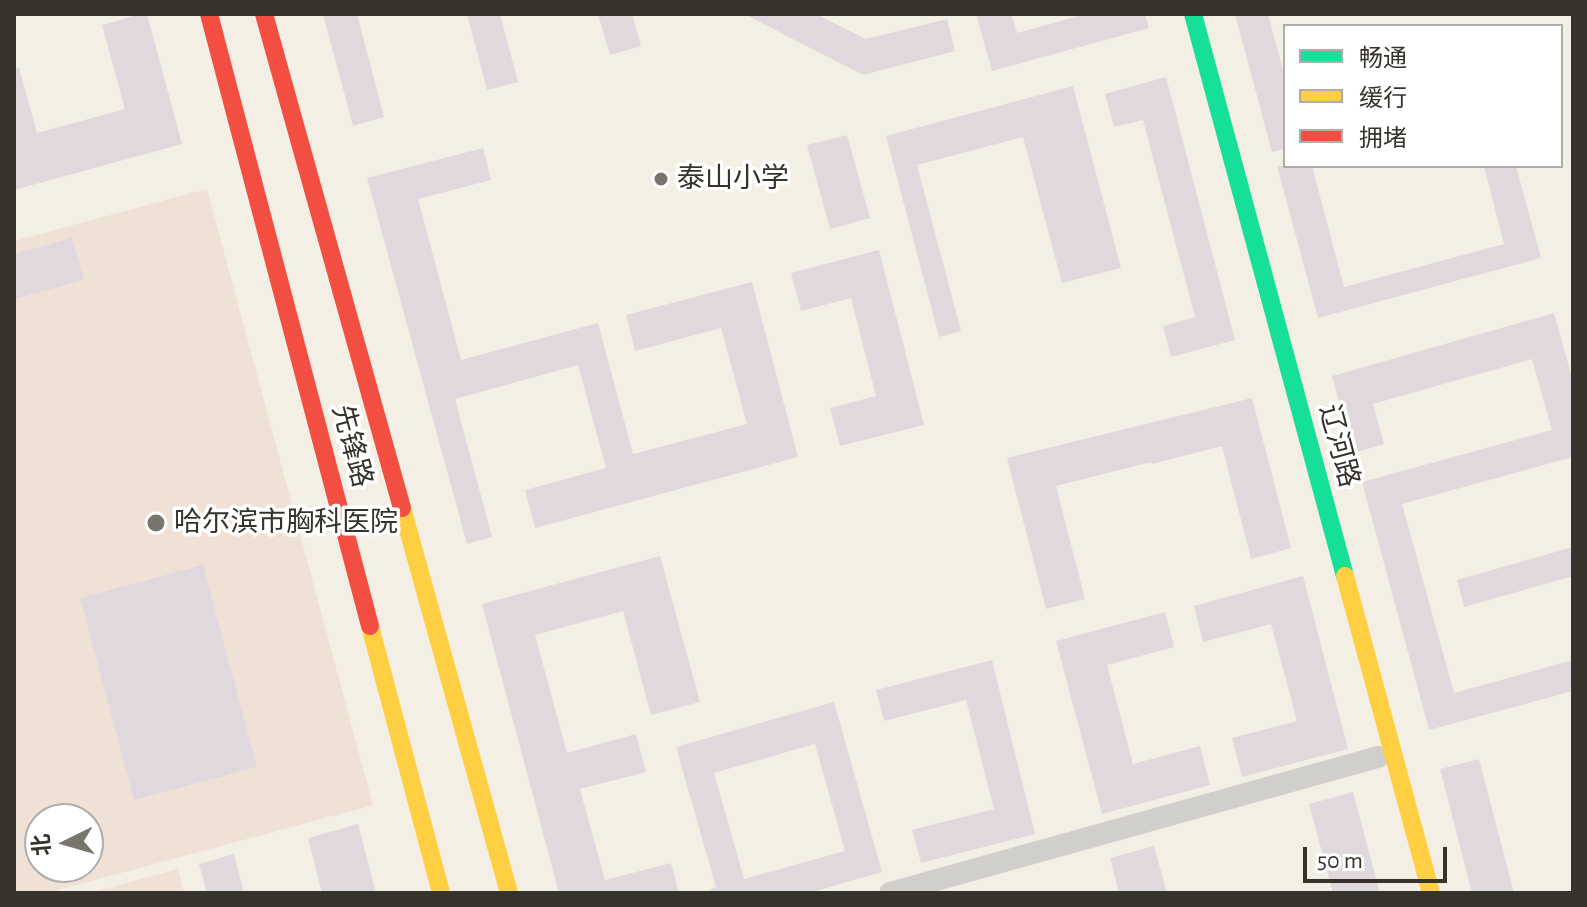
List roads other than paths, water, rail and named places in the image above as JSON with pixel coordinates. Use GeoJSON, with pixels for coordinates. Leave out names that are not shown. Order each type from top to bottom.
{"type":"FeatureCollection","features":[{"type":"Feature","properties":{"kind":"main road","name":"先锋路"},"geometry":{"type":"LineString","coordinates":[[209,14],[441,893]]}},
{"type":"Feature","properties":{"kind":"main road"},"geometry":{"type":"LineString","coordinates":[[264,14],[509,893]]}},
{"type":"Feature","properties":{"kind":"main road","name":"辽河路"},"geometry":{"type":"LineString","coordinates":[[1179,14],[1415,893]]}},
{"type":"Feature","properties":{"kind":"main road","name":"辽河路"},"geometry":{"type":"LineString","coordinates":[[1193,14],[1431,893]]}},
{"type":"Feature","properties":{"kind":"street"},"geometry":{"type":"LineString","coordinates":[[890,893],[1378,757]]}},
{"type":"Feature","properties":{"kind":"place","name":"泰山小学"},"geometry":{"type":"Point","coordinates":[661,179]}},
{"type":"Feature","properties":{"kind":"place","name":"哈尔滨市胸科医院"},"geometry":{"type":"Point","coordinates":[156,523]}}]}
